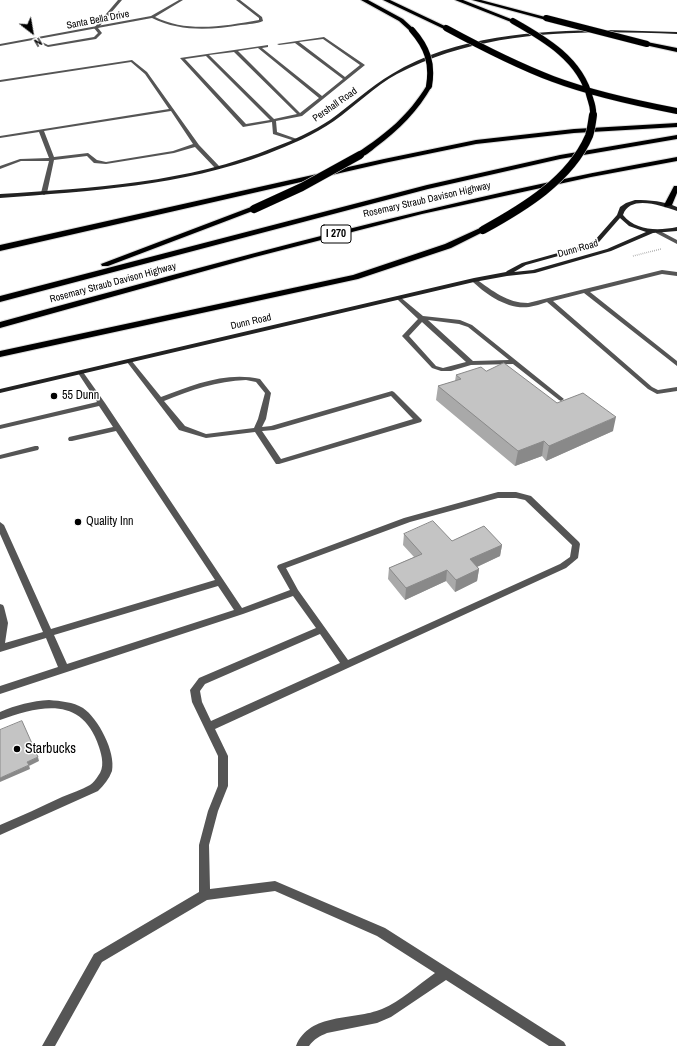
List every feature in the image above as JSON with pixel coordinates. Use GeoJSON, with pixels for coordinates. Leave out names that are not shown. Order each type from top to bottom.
{"type":"FeatureCollection","features":[{"type":"Feature","properties":{"kind":"highway"},"geometry":{"type":"LineString","coordinates":[[48,286],[254,208],[302,187],[360,155],[391,133],[410,116],[422,100],[429,86],[431,64],[428,51],[412,30],[390,13],[364,0]]}},
{"type":"Feature","properties":{"kind":"highway"},"geometry":{"type":"LineString","coordinates":[[386,0],[446,28],[502,57],[551,78],[613,97],[677,111]]}},
{"type":"Feature","properties":{"kind":"highway"},"geometry":{"type":"LineString","coordinates":[[0,354],[355,277],[448,246],[483,230],[528,205],[551,187],[565,173],[582,150],[590,133],[593,116],[587,85],[566,57],[552,45],[513,21],[458,0]]}},
{"type":"Feature","properties":{"kind":"highway"},"geometry":{"type":"LineString","coordinates":[[475,0],[647,44],[677,50]]}},
{"type":"Feature","properties":{"kind":"highway"},"geometry":{"type":"LineString","coordinates":[[0,248],[377,162],[476,142],[574,131],[677,125]]}},
{"type":"Feature","properties":{"kind":"highway","name":"Rosemary Straub Davison Highway"},"geometry":{"type":"LineString","coordinates":[[0,299],[465,178],[560,157],[677,137]]}},
{"type":"Feature","properties":{"kind":"highway","name":"Rosemary Straub Davison Highway"},"geometry":{"type":"LineString","coordinates":[[0,325],[386,221],[528,188],[677,159]]}},
{"type":"Feature","properties":{"kind":"highway"},"geometry":{"type":"LineString","coordinates":[[668,205],[677,188]]}},
{"type":"Feature","properties":{"kind":"street"},"geometry":{"type":"LineString","coordinates":[[34,40],[48,46],[95,38],[100,33],[96,28],[120,0]]}},
{"type":"Feature","properties":{"kind":"street","name":"Santa Bella Drive"},"geometry":{"type":"LineString","coordinates":[[0,45],[34,40],[152,17],[181,0]]}},
{"type":"Feature","properties":{"kind":"street"},"geometry":{"type":"LineString","coordinates":[[152,17],[166,25],[196,27],[261,21],[261,18],[238,0]]}},
{"type":"Feature","properties":{"kind":"street","name":"Pershall Road"},"geometry":{"type":"LineString","coordinates":[[0,196],[116,188],[218,168],[257,156],[295,140],[330,121],[394,74],[418,62],[456,49],[512,38],[556,33],[620,31],[677,33]]}},
{"type":"Feature","properties":{"kind":"street"},"geometry":{"type":"LineString","coordinates":[[267,46],[182,58],[245,126],[300,115],[363,65],[324,38],[279,44]]}},
{"type":"Feature","properties":{"kind":"street"},"geometry":{"type":"LineString","coordinates":[[296,42],[345,79]]}},
{"type":"Feature","properties":{"kind":"street"},"geometry":{"type":"LineString","coordinates":[[259,47],[322,98]]}},
{"type":"Feature","properties":{"kind":"street"},"geometry":{"type":"LineString","coordinates":[[234,51],[300,115]]}},
{"type":"Feature","properties":{"kind":"street"},"geometry":{"type":"LineString","coordinates":[[207,55],[274,121],[275,133],[295,140]]}},
{"type":"Feature","properties":{"kind":"street"},"geometry":{"type":"LineString","coordinates":[[0,81],[132,61],[146,73],[196,145],[218,168]]}},
{"type":"Feature","properties":{"kind":"street"},"geometry":{"type":"LineString","coordinates":[[0,137],[172,110]]}},
{"type":"Feature","properties":{"kind":"street"},"geometry":{"type":"LineString","coordinates":[[41,130],[52,159],[44,193]]}},
{"type":"Feature","properties":{"kind":"street"},"geometry":{"type":"LineString","coordinates":[[0,168],[20,160],[52,159],[88,154],[92,160],[99,163],[106,163],[174,152],[196,145]]}},
{"type":"Feature","properties":{"kind":"street","name":"Dunn Road"},"geometry":{"type":"LineString","coordinates":[[507,274],[524,264],[586,247],[597,242],[620,215],[620,210],[630,203],[648,201],[668,205]]}},
{"type":"Feature","properties":{"kind":"street"},"geometry":{"type":"LineString","coordinates":[[668,205],[677,209]]}},
{"type":"Feature","properties":{"kind":"street"},"geometry":{"type":"LineString","coordinates":[[620,215],[628,224],[656,231],[677,242]]}},
{"type":"Feature","properties":{"kind":"street"},"geometry":{"type":"LineString","coordinates":[[656,231],[677,230]]}},
{"type":"Feature","properties":{"kind":"street","name":"Dunn Road"},"geometry":{"type":"LineString","coordinates":[[0,391],[474,280],[507,274],[533,272],[609,250],[656,231]]}},
{"type":"Feature","properties":{"kind":"street"},"geometry":{"type":"LineString","coordinates":[[474,280],[506,302],[519,306],[662,272],[677,274]]}},
{"type":"Feature","properties":{"kind":"street"},"geometry":{"type":"LineString","coordinates":[[585,291],[677,364]]}},
{"type":"Feature","properties":{"kind":"street"},"geometry":{"type":"LineString","coordinates":[[399,298],[471,363]]}},
{"type":"Feature","properties":{"kind":"street"},"geometry":{"type":"LineString","coordinates":[[548,300],[650,388],[657,392],[677,389]]}},
{"type":"Feature","properties":{"kind":"street"},"geometry":{"type":"LineString","coordinates":[[422,318],[460,322],[470,326],[561,399]]}},
{"type":"Feature","properties":{"kind":"street"},"geometry":{"type":"LineString","coordinates":[[422,318],[405,336],[434,367],[452,370],[471,363],[515,362]]}},
{"type":"Feature","properties":{"kind":"street"},"geometry":{"type":"LineString","coordinates":[[129,361],[182,428],[206,436],[271,428],[392,393],[418,420],[279,462],[256,430]]}},
{"type":"Feature","properties":{"kind":"street"},"geometry":{"type":"LineString","coordinates":[[81,373],[240,612]]}},
{"type":"Feature","properties":{"kind":"street"},"geometry":{"type":"LineString","coordinates":[[159,400],[195,387],[244,377],[258,380],[268,393],[262,419],[256,430]]}},
{"type":"Feature","properties":{"kind":"street"},"geometry":{"type":"LineString","coordinates":[[0,427],[102,403]]}},
{"type":"Feature","properties":{"kind":"street"},"geometry":{"type":"LineString","coordinates":[[72,439],[118,428]]}},
{"type":"Feature","properties":{"kind":"street"},"geometry":{"type":"LineString","coordinates":[[0,457],[35,448]]}},
{"type":"Feature","properties":{"kind":"street"},"geometry":{"type":"LineString","coordinates":[[209,727],[346,665],[563,566],[574,558],[576,544],[528,498],[516,495],[498,495],[407,520],[281,567],[295,592],[346,665]]}},
{"type":"Feature","properties":{"kind":"street"},"geometry":{"type":"LineString","coordinates":[[0,525],[64,669]]}},
{"type":"Feature","properties":{"kind":"street"},"geometry":{"type":"LineString","coordinates":[[0,648],[220,582]]}},
{"type":"Feature","properties":{"kind":"street"},"geometry":{"type":"LineString","coordinates":[[0,690],[240,612],[295,592]]}},
{"type":"Feature","properties":{"kind":"street"},"geometry":{"type":"LineString","coordinates":[[0,607],[4,623],[0,644]]}},
{"type":"Feature","properties":{"kind":"street"},"geometry":{"type":"LineString","coordinates":[[205,895],[203,873],[204,845],[213,811],[223,786],[223,756],[197,702],[195,690],[202,680],[321,630]]}},
{"type":"Feature","properties":{"kind":"street"},"geometry":{"type":"LineString","coordinates":[[0,716],[37,705],[65,706],[77,710],[89,719],[107,753],[107,770],[103,779],[94,788],[0,830]]}},
{"type":"Feature","properties":{"kind":"street"},"geometry":{"type":"LineString","coordinates":[[48,1046],[98,958],[205,895],[275,886],[380,932],[560,1046]]}},
{"type":"Feature","properties":{"kind":"street"},"geometry":{"type":"LineString","coordinates":[[302,1046],[304,1039],[320,1028],[386,1013],[446,973]]}},
{"type":"Feature","properties":{"kind":"building"},"geometry":{"type":"Polygon","coordinates":[[[504,363],[557,403],[583,393],[616,417],[549,446],[544,441],[518,451],[438,386],[461,379],[456,375],[481,367],[486,371],[504,363]]]}},
{"type":"Feature","properties":{"kind":"building"},"geometry":{"type":"Polygon","coordinates":[[[433,521],[452,541],[484,526],[502,545],[470,559],[479,569],[456,580],[447,570],[406,588],[389,568],[422,554],[404,534],[433,521]]]}},
{"type":"Feature","properties":{"kind":"building","name":"Starbucks"},"geometry":{"type":"Polygon","coordinates":[[[22,721],[38,757],[27,762],[29,765],[0,778],[0,730],[22,721]]]}},
{"type":"Feature","properties":{"kind":"place","name":"55 Dunn"},"geometry":{"type":"Point","coordinates":[54,396]}},
{"type":"Feature","properties":{"kind":"place","name":"Quality Inn"},"geometry":{"type":"Point","coordinates":[78,522]}},
{"type":"Feature","properties":{"kind":"place","name":"Starbucks"},"geometry":{"type":"Point","coordinates":[17,749]}}]}
